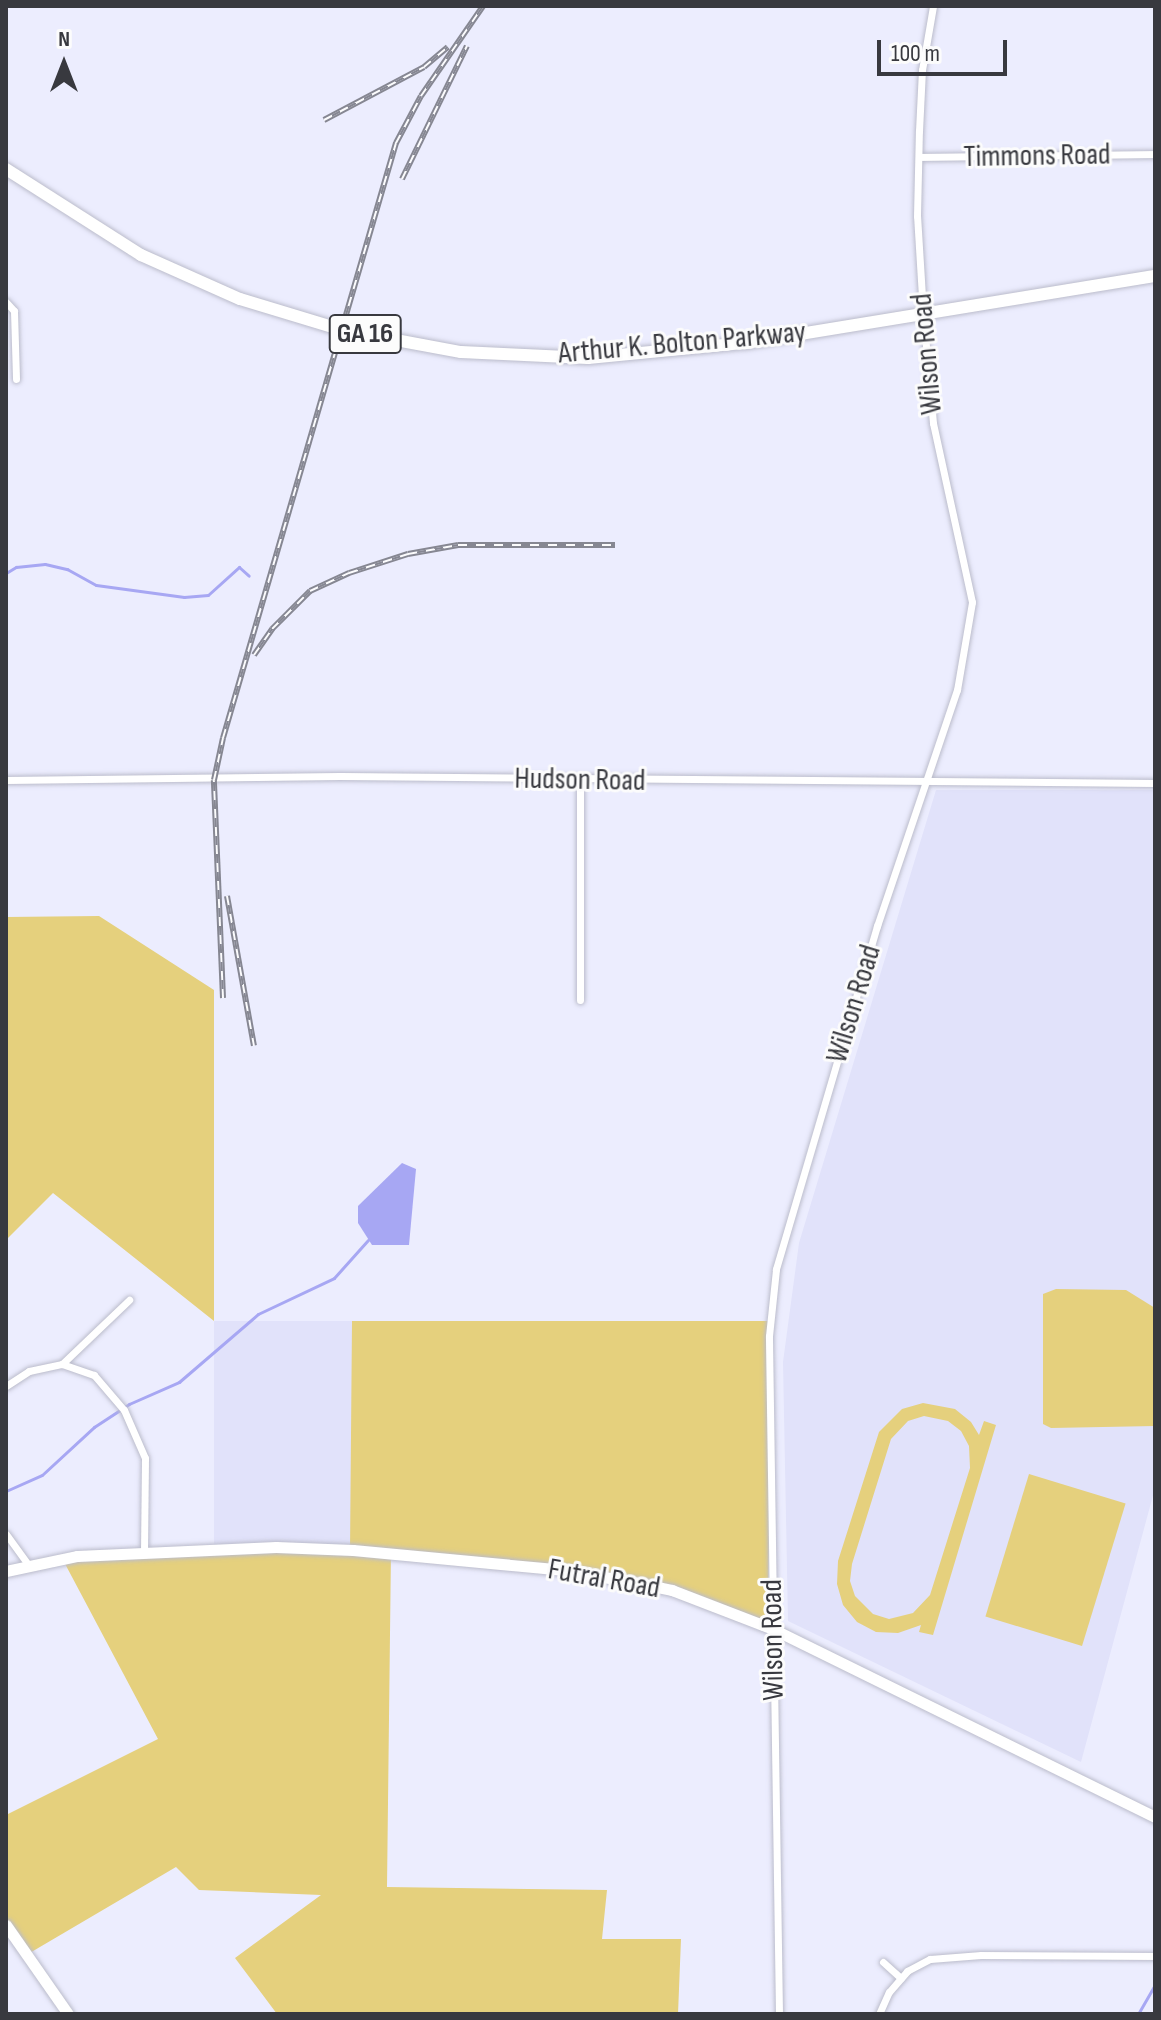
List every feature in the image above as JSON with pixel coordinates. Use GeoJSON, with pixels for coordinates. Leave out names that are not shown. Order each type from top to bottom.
{"type":"FeatureCollection","features":[{"type":"Feature","properties":{"kind":"main road","name":"Arthur K. Bolton Parkway"},"geometry":{"type":"LineString","coordinates":[[6,169],[141,255],[240,299],[342,330],[461,352],[588,358],[745,343],[1155,276]]}},
{"type":"Feature","properties":{"kind":"street","name":"Wilson Road"},"geometry":{"type":"LineString","coordinates":[[779,2014],[769,1336],[776,1269],[877,926],[928,782],[961,674],[972,602],[933,423],[923,313],[917,216],[922,70],[933,6]]}},
{"type":"Feature","properties":{"kind":"street","name":"Timmons Road"},"geometry":{"type":"LineString","coordinates":[[919,157],[1155,154]]}},
{"type":"Feature","properties":{"kind":"street"},"geometry":{"type":"LineString","coordinates":[[6,302],[14,311],[16,379]]}},
{"type":"Feature","properties":{"kind":"street","name":"Hudson Road"},"geometry":{"type":"LineString","coordinates":[[6,780],[340,776],[1155,783]]}},
{"type":"Feature","properties":{"kind":"street"},"geometry":{"type":"LineString","coordinates":[[580,780],[580,1000]]}},
{"type":"Feature","properties":{"kind":"street"},"geometry":{"type":"LineString","coordinates":[[62,1364],[129,1300]]}},
{"type":"Feature","properties":{"kind":"street"},"geometry":{"type":"LineString","coordinates":[[6,1386],[29,1371],[62,1364],[94,1375],[124,1410],[145,1458],[144,1550]]}},
{"type":"Feature","properties":{"kind":"street"},"geometry":{"type":"LineString","coordinates":[[6,1534],[28,1564]]}},
{"type":"Feature","properties":{"kind":"street","name":"Futral Road"},"geometry":{"type":"LineString","coordinates":[[6,1571],[77,1556],[144,1550],[338,1549],[577,1571],[672,1590],[773,1629],[1155,1817]]}},
{"type":"Feature","properties":{"kind":"street"},"geometry":{"type":"LineString","coordinates":[[6,1925],[68,2014]]}},
{"type":"Feature","properties":{"kind":"street"},"geometry":{"type":"LineString","coordinates":[[879,2014],[889,1992],[901,1978],[930,1959],[945,1956],[1155,1956]]}},
{"type":"Feature","properties":{"kind":"street"},"geometry":{"type":"LineString","coordinates":[[883,1962],[901,1978]]}},
{"type":"Feature","properties":{"kind":"shaded area"},"geometry":{"type":"Polygon","coordinates":[[[936,790],[1155,790],[1155,1488],[1081,1762],[788,1621],[783,1362],[799,1243],[936,790]]]}},
{"type":"Feature","properties":{"kind":"shaded area"},"geometry":{"type":"Polygon","coordinates":[[[99,916],[214,990],[214,1321],[53,1193],[6,1240],[6,917],[99,916]]]}},
{"type":"Feature","properties":{"kind":"shaded area"},"geometry":{"type":"Polygon","coordinates":[[[1056,1289],[1126,1290],[1155,1308],[1155,1426],[1051,1428],[1043,1424],[1043,1294],[1056,1289]]]}},
{"type":"Feature","properties":{"kind":"shaded area"},"geometry":{"type":"Polygon","coordinates":[[[214,1321],[352,1321],[352,1552],[214,1552],[214,1321]]]}},
{"type":"Feature","properties":{"kind":"shaded area"},"geometry":{"type":"Polygon","coordinates":[[[352,1321],[771,1321],[768,1623],[663,1585],[391,1550],[387,1887],[607,1890],[602,1939],[681,1939],[678,2014],[277,2014],[235,1958],[321,1895],[199,1890],[176,1867],[28,1954],[6,1924],[6,1815],[158,1739],[63,1560],[79,1554],[350,1551],[352,1321]]]}},
{"type":"Feature","properties":{"kind":"shaded area"},"geometry":{"type":"Polygon","coordinates":[[[923,1403],[955,1409],[971,1422],[979,1435],[984,1421],[996,1425],[933,1635],[919,1632],[921,1625],[898,1633],[876,1632],[857,1622],[843,1605],[837,1584],[838,1561],[879,1432],[902,1409],[923,1403]],[[924,1416],[908,1421],[891,1439],[852,1564],[850,1581],[855,1596],[873,1614],[889,1619],[913,1613],[930,1595],[970,1468],[969,1446],[961,1431],[948,1421],[924,1416]]]}},
{"type":"Feature","properties":{"kind":"shaded area"},"geometry":{"type":"Polygon","coordinates":[[[1029,1474],[1126,1504],[1082,1646],[985,1616],[1029,1474]]]}},
{"type":"Feature","properties":{"kind":"water"},"geometry":{"type":"Polygon","coordinates":[[[402,1163],[416,1169],[409,1245],[372,1245],[358,1223],[358,1206],[402,1163]]]}},
{"type":"Feature","properties":{"kind":"waterway"},"geometry":{"type":"LineString","coordinates":[[6,573],[16,567],[45,564],[67,569],[96,585],[184,597],[208,595],[239,567],[249,576]]}},
{"type":"Feature","properties":{"kind":"waterway"},"geometry":{"type":"LineString","coordinates":[[6,1491],[42,1475],[94,1427],[129,1404],[179,1382],[258,1314],[334,1278],[368,1240]]}},
{"type":"Feature","properties":{"kind":"waterway"},"geometry":{"type":"LineString","coordinates":[[1138,2014],[1155,1985]]}},
{"type":"Feature","properties":{"kind":"railway"},"geometry":{"type":"LineString","coordinates":[[223,998],[214,780],[223,738],[396,143],[421,96],[483,6]]}},
{"type":"Feature","properties":{"kind":"railway"},"geometry":{"type":"LineString","coordinates":[[402,179],[467,46]]}},
{"type":"Feature","properties":{"kind":"railway"},"geometry":{"type":"LineString","coordinates":[[324,120],[424,67],[448,47]]}},
{"type":"Feature","properties":{"kind":"railway"},"geometry":{"type":"LineString","coordinates":[[254,655],[272,629],[310,591],[349,573],[408,554],[458,545],[615,545]]}},
{"type":"Feature","properties":{"kind":"railway"},"geometry":{"type":"LineString","coordinates":[[227,896],[254,1046]]}}]}
